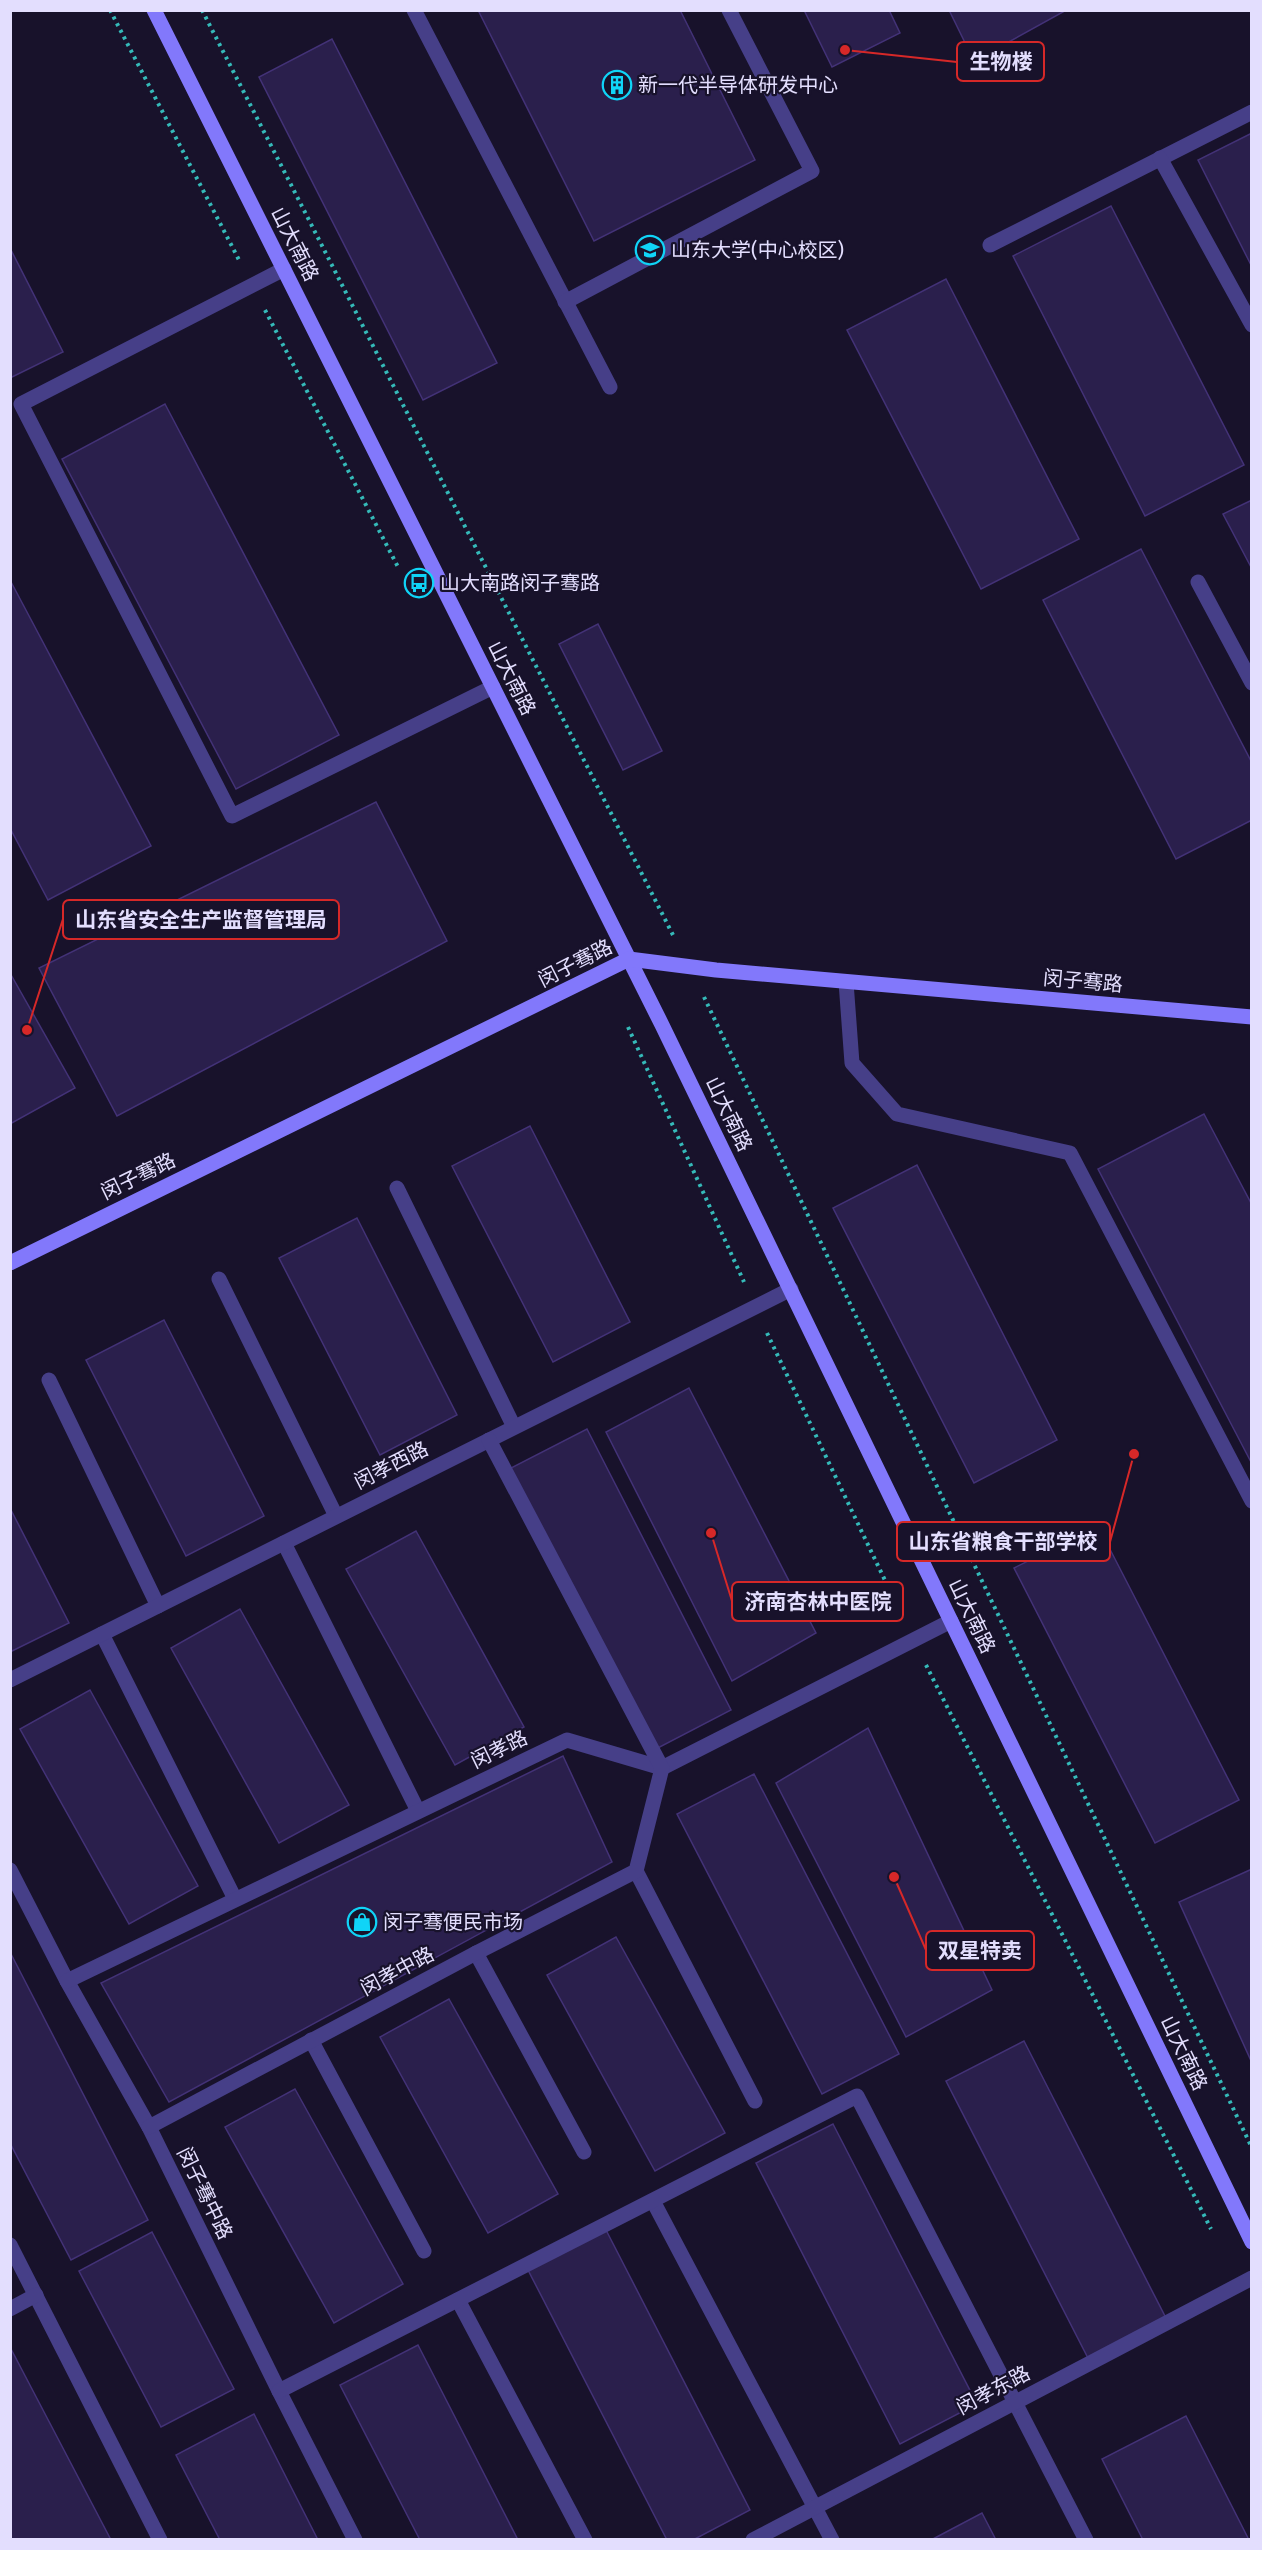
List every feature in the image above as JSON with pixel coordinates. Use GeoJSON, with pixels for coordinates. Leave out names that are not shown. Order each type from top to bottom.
{"type":"FeatureCollection","features":[{"type":"Feature","properties":{"kind":"main road","name":"山大南路"},"geometry":{"type":"LineString","coordinates":[[154,10],[629,959],[791,1289],[1251,2242]]}},
{"type":"Feature","properties":{"kind":"main road","name":"闵子骞路"},"geometry":{"type":"LineString","coordinates":[[10,1263],[629,959],[846,982],[1251,1017]]}},
{"type":"Feature","properties":{"kind":"street"},"geometry":{"type":"LineString","coordinates":[[414,10],[610,387]]}},
{"type":"Feature","properties":{"kind":"street"},"geometry":{"type":"LineString","coordinates":[[565,302],[812,171],[729,10]]}},
{"type":"Feature","properties":{"kind":"street"},"geometry":{"type":"LineString","coordinates":[[990,245],[1251,112]]}},
{"type":"Feature","properties":{"kind":"street"},"geometry":{"type":"LineString","coordinates":[[1160,158],[1251,325]]}},
{"type":"Feature","properties":{"kind":"street"},"geometry":{"type":"LineString","coordinates":[[284,268],[21,404],[232,816],[493,687]]}},
{"type":"Feature","properties":{"kind":"street"},"geometry":{"type":"LineString","coordinates":[[1198,582],[1251,683]]}},
{"type":"Feature","properties":{"kind":"street"},"geometry":{"type":"LineString","coordinates":[[846,982],[852,1063],[897,1114],[1070,1153],[1251,1502]]}},
{"type":"Feature","properties":{"kind":"street"},"geometry":{"type":"LineString","coordinates":[[397,1188],[514,1427]]}},
{"type":"Feature","properties":{"kind":"street"},"geometry":{"type":"LineString","coordinates":[[219,1279],[336,1516]]}},
{"type":"Feature","properties":{"kind":"street","name":"闵孝西路"},"geometry":{"type":"LineString","coordinates":[[10,1680],[791,1289]]}},
{"type":"Feature","properties":{"kind":"street"},"geometry":{"type":"LineString","coordinates":[[49,1380],[158,1606]]}},
{"type":"Feature","properties":{"kind":"street"},"geometry":{"type":"LineString","coordinates":[[489,1440],[662,1768],[636,1871],[755,2101]]}},
{"type":"Feature","properties":{"kind":"street"},"geometry":{"type":"LineString","coordinates":[[284,1543],[418,1812]]}},
{"type":"Feature","properties":{"kind":"street"},"geometry":{"type":"LineString","coordinates":[[662,1768],[951,1621]]}},
{"type":"Feature","properties":{"kind":"street"},"geometry":{"type":"LineString","coordinates":[[102,1634],[235,1899]]}},
{"type":"Feature","properties":{"kind":"street","name":"闵孝路"},"geometry":{"type":"LineString","coordinates":[[67,1981],[567,1740],[662,1768]]}},
{"type":"Feature","properties":{"kind":"street","name":"闵子骞中路"},"geometry":{"type":"LineString","coordinates":[[10,1870],[67,1981],[149,2127],[355,2540]]}},
{"type":"Feature","properties":{"kind":"street","name":"闵孝中路"},"geometry":{"type":"LineString","coordinates":[[149,2127],[476,1953],[636,1871]]}},
{"type":"Feature","properties":{"kind":"street"},"geometry":{"type":"LineString","coordinates":[[476,1953],[584,2152]]}},
{"type":"Feature","properties":{"kind":"street"},"geometry":{"type":"LineString","coordinates":[[311,2040],[424,2251]]}},
{"type":"Feature","properties":{"kind":"street"},"geometry":{"type":"LineString","coordinates":[[279,2391],[857,2096],[1086,2540]]}},
{"type":"Feature","properties":{"kind":"street"},"geometry":{"type":"LineString","coordinates":[[653,2201],[831,2540]]}},
{"type":"Feature","properties":{"kind":"street"},"geometry":{"type":"LineString","coordinates":[[10,2245],[160,2540]]}},
{"type":"Feature","properties":{"kind":"street","name":"闵孝东路"},"geometry":{"type":"LineString","coordinates":[[753,2540],[1251,2278]]}},
{"type":"Feature","properties":{"kind":"street"},"geometry":{"type":"LineString","coordinates":[[10,2309],[36,2295]]}},
{"type":"Feature","properties":{"kind":"street"},"geometry":{"type":"LineString","coordinates":[[458,2300],[585,2540]]}},
{"type":"Feature","properties":{"kind":"path"},"geometry":{"type":"LineString","coordinates":[[110,10],[241,264]]}},
{"type":"Feature","properties":{"kind":"path"},"geometry":{"type":"LineString","coordinates":[[202,10],[689,967],[1251,2148]]}},
{"type":"Feature","properties":{"kind":"path"},"geometry":{"type":"LineString","coordinates":[[263,307],[400,571]]}},
{"type":"Feature","properties":{"kind":"path"},"geometry":{"type":"LineString","coordinates":[[628,1025],[754,1306],[914,1640],[1212,2232]]}},
{"type":"Feature","properties":{"kind":"building","name":"新一代半导体研发中心"},"geometry":{"type":"Polygon","coordinates":[[[478,10],[680,10],[755,160],[594,241],[478,10]]]}},
{"type":"Feature","properties":{"kind":"building"},"geometry":{"type":"Polygon","coordinates":[[[804,10],[889,10],[900,33],[832,67],[804,10]]]}},
{"type":"Feature","properties":{"kind":"building"},"geometry":{"type":"Polygon","coordinates":[[[949,10],[1062,10],[1063,12],[974,61],[949,10]]]}},
{"type":"Feature","properties":{"kind":"building"},"geometry":{"type":"Polygon","coordinates":[[[332,39],[497,363],[423,400],[259,77],[332,39]]]}},
{"type":"Feature","properties":{"kind":"building"},"geometry":{"type":"Polygon","coordinates":[[[1252,133],[1252,267],[1198,160],[1252,133]]]}},
{"type":"Feature","properties":{"kind":"building"},"geometry":{"type":"Polygon","coordinates":[[[1111,206],[1244,465],[1145,516],[1013,256],[1111,206]]]}},
{"type":"Feature","properties":{"kind":"building"},"geometry":{"type":"Polygon","coordinates":[[[10,248],[63,352],[10,378],[10,248]]]}},
{"type":"Feature","properties":{"kind":"building"},"geometry":{"type":"Polygon","coordinates":[[[946,279],[1079,539],[981,589],[847,330],[946,279]]]}},
{"type":"Feature","properties":{"kind":"building"},"geometry":{"type":"Polygon","coordinates":[[[165,404],[339,735],[236,789],[62,459],[165,404]]]}},
{"type":"Feature","properties":{"kind":"building"},"geometry":{"type":"Polygon","coordinates":[[[1252,500],[1252,569],[1223,514],[1252,500]]]}},
{"type":"Feature","properties":{"kind":"building"},"geometry":{"type":"Polygon","coordinates":[[[1141,549],[1252,763],[1252,820],[1176,859],[1043,600],[1141,549]]]}},
{"type":"Feature","properties":{"kind":"building"},"geometry":{"type":"Polygon","coordinates":[[[10,580],[151,846],[48,900],[10,828],[10,580]]]}},
{"type":"Feature","properties":{"kind":"building"},"geometry":{"type":"Polygon","coordinates":[[[598,624],[662,751],[623,770],[559,644],[598,624]]]}},
{"type":"Feature","properties":{"kind":"building"},"geometry":{"type":"Polygon","coordinates":[[[376,802],[447,941],[117,1116],[39,968],[376,802]]]}},
{"type":"Feature","properties":{"kind":"building"},"geometry":{"type":"Polygon","coordinates":[[[10,973],[75,1088],[10,1124],[10,973]]]}},
{"type":"Feature","properties":{"kind":"building"},"geometry":{"type":"Polygon","coordinates":[[[1204,1114],[1252,1205],[1252,1464],[1098,1169],[1204,1114]]]}},
{"type":"Feature","properties":{"kind":"building"},"geometry":{"type":"Polygon","coordinates":[[[530,1126],[630,1322],[553,1362],[452,1166],[530,1126]]]}},
{"type":"Feature","properties":{"kind":"building"},"geometry":{"type":"Polygon","coordinates":[[[917,1165],[1057,1440],[974,1483],[833,1208],[917,1165]]]}},
{"type":"Feature","properties":{"kind":"building"},"geometry":{"type":"Polygon","coordinates":[[[357,1218],[457,1415],[380,1455],[279,1258],[357,1218]]]}},
{"type":"Feature","properties":{"kind":"building"},"geometry":{"type":"Polygon","coordinates":[[[164,1320],[264,1516],[186,1556],[86,1360],[164,1320]]]}},
{"type":"Feature","properties":{"kind":"building"},"geometry":{"type":"Polygon","coordinates":[[[689,1388],[816,1633],[732,1681],[606,1432],[689,1388]]]}},
{"type":"Feature","properties":{"kind":"building"},"geometry":{"type":"Polygon","coordinates":[[[587,1429],[731,1710],[654,1750],[509,1469],[587,1429]]]}},
{"type":"Feature","properties":{"kind":"building"},"geometry":{"type":"Polygon","coordinates":[[[10,1508],[69,1623],[10,1652],[10,1508]]]}},
{"type":"Feature","properties":{"kind":"building"},"geometry":{"type":"Polygon","coordinates":[[[1098,1526],[1239,1800],[1155,1843],[1014,1568],[1098,1526]]]}},
{"type":"Feature","properties":{"kind":"building"},"geometry":{"type":"Polygon","coordinates":[[[416,1531],[524,1727],[455,1765],[346,1569],[416,1531]]]}},
{"type":"Feature","properties":{"kind":"building"},"geometry":{"type":"Polygon","coordinates":[[[240,1609],[349,1805],[279,1843],[171,1648],[240,1609]]]}},
{"type":"Feature","properties":{"kind":"building"},"geometry":{"type":"Polygon","coordinates":[[[90,1690],[198,1886],[129,1924],[20,1729],[90,1690]]]}},
{"type":"Feature","properties":{"kind":"building"},"geometry":{"type":"Polygon","coordinates":[[[868,1728],[992,1990],[906,2037],[776,1783],[868,1728]]]}},
{"type":"Feature","properties":{"kind":"building","name":"闵子骞便民市场"},"geometry":{"type":"Polygon","coordinates":[[[563,1756],[612,1862],[169,2102],[101,1983],[563,1756]]]}},
{"type":"Feature","properties":{"kind":"building"},"geometry":{"type":"Polygon","coordinates":[[[754,1774],[899,2054],[822,2094],[677,1814],[754,1774]]]}},
{"type":"Feature","properties":{"kind":"building"},"geometry":{"type":"Polygon","coordinates":[[[1252,1869],[1252,2063],[1179,1902],[1252,1869]]]}},
{"type":"Feature","properties":{"kind":"building"},"geometry":{"type":"Polygon","coordinates":[[[616,1937],[725,2133],[655,2171],[547,1975],[616,1937]]]}},
{"type":"Feature","properties":{"kind":"building"},"geometry":{"type":"Polygon","coordinates":[[[10,1952],[148,2220],[71,2260],[10,2143],[10,1952]]]}},
{"type":"Feature","properties":{"kind":"building"},"geometry":{"type":"Polygon","coordinates":[[[449,1999],[558,2194],[488,2233],[380,2037],[449,1999]]]}},
{"type":"Feature","properties":{"kind":"building"},"geometry":{"type":"Polygon","coordinates":[[[1024,2041],[1168,2322],[1090,2362],[946,2081],[1024,2041]]]}},
{"type":"Feature","properties":{"kind":"building"},"geometry":{"type":"Polygon","coordinates":[[[295,2089],[403,2284],[334,2323],[225,2127],[295,2089]]]}},
{"type":"Feature","properties":{"kind":"building"},"geometry":{"type":"Polygon","coordinates":[[[833,2124],[977,2404],[900,2444],[756,2163],[833,2124]]]}},
{"type":"Feature","properties":{"kind":"building"},"geometry":{"type":"Polygon","coordinates":[[[606,2230],[750,2510],[693,2540],[667,2540],[528,2270],[606,2230]]]}},
{"type":"Feature","properties":{"kind":"building"},"geometry":{"type":"Polygon","coordinates":[[[152,2232],[234,2389],[161,2427],[79,2271],[152,2232]]]}},
{"type":"Feature","properties":{"kind":"building"},"geometry":{"type":"Polygon","coordinates":[[[418,2345],[518,2540],[420,2540],[340,2385],[418,2345]]]}},
{"type":"Feature","properties":{"kind":"building"},"geometry":{"type":"Polygon","coordinates":[[[10,2347],[111,2540],[10,2540],[10,2347]]]}},
{"type":"Feature","properties":{"kind":"building"},"geometry":{"type":"Polygon","coordinates":[[[254,2414],[318,2540],[220,2540],[176,2455],[254,2414]]]}},
{"type":"Feature","properties":{"kind":"building"},"geometry":{"type":"Polygon","coordinates":[[[1186,2416],[1249,2540],[1143,2540],[1102,2459],[1186,2416]]]}},
{"type":"Feature","properties":{"kind":"building"},"geometry":{"type":"Polygon","coordinates":[[[982,2513],[996,2540],[931,2540],[982,2513]]]}},
{"type":"Feature","properties":{"kind":"place","name":"生物楼"},"geometry":{"type":"Point","coordinates":[845,50]}},
{"type":"Feature","properties":{"kind":"place","name":"新一代半导体研发中心"},"geometry":{"type":"Point","coordinates":[617,85]}},
{"type":"Feature","properties":{"kind":"place","name":"山东大学(中心校区)"},"geometry":{"type":"Point","coordinates":[650,250]}},
{"type":"Feature","properties":{"kind":"place","name":"山大南路闵子骞路"},"geometry":{"type":"Point","coordinates":[419,583]}},
{"type":"Feature","properties":{"kind":"place","name":"山东省安全生产监督管理局"},"geometry":{"type":"Point","coordinates":[27,1030]}},
{"type":"Feature","properties":{"kind":"place","name":"山东省粮食干部学校"},"geometry":{"type":"Point","coordinates":[1134,1454]}},
{"type":"Feature","properties":{"kind":"place","name":"济南杏林中医院"},"geometry":{"type":"Point","coordinates":[711,1533]}},
{"type":"Feature","properties":{"kind":"place","name":"双星特卖"},"geometry":{"type":"Point","coordinates":[894,1877]}},
{"type":"Feature","properties":{"kind":"place","name":"闵子骞便民市场"},"geometry":{"type":"Point","coordinates":[362,1922]}}]}
